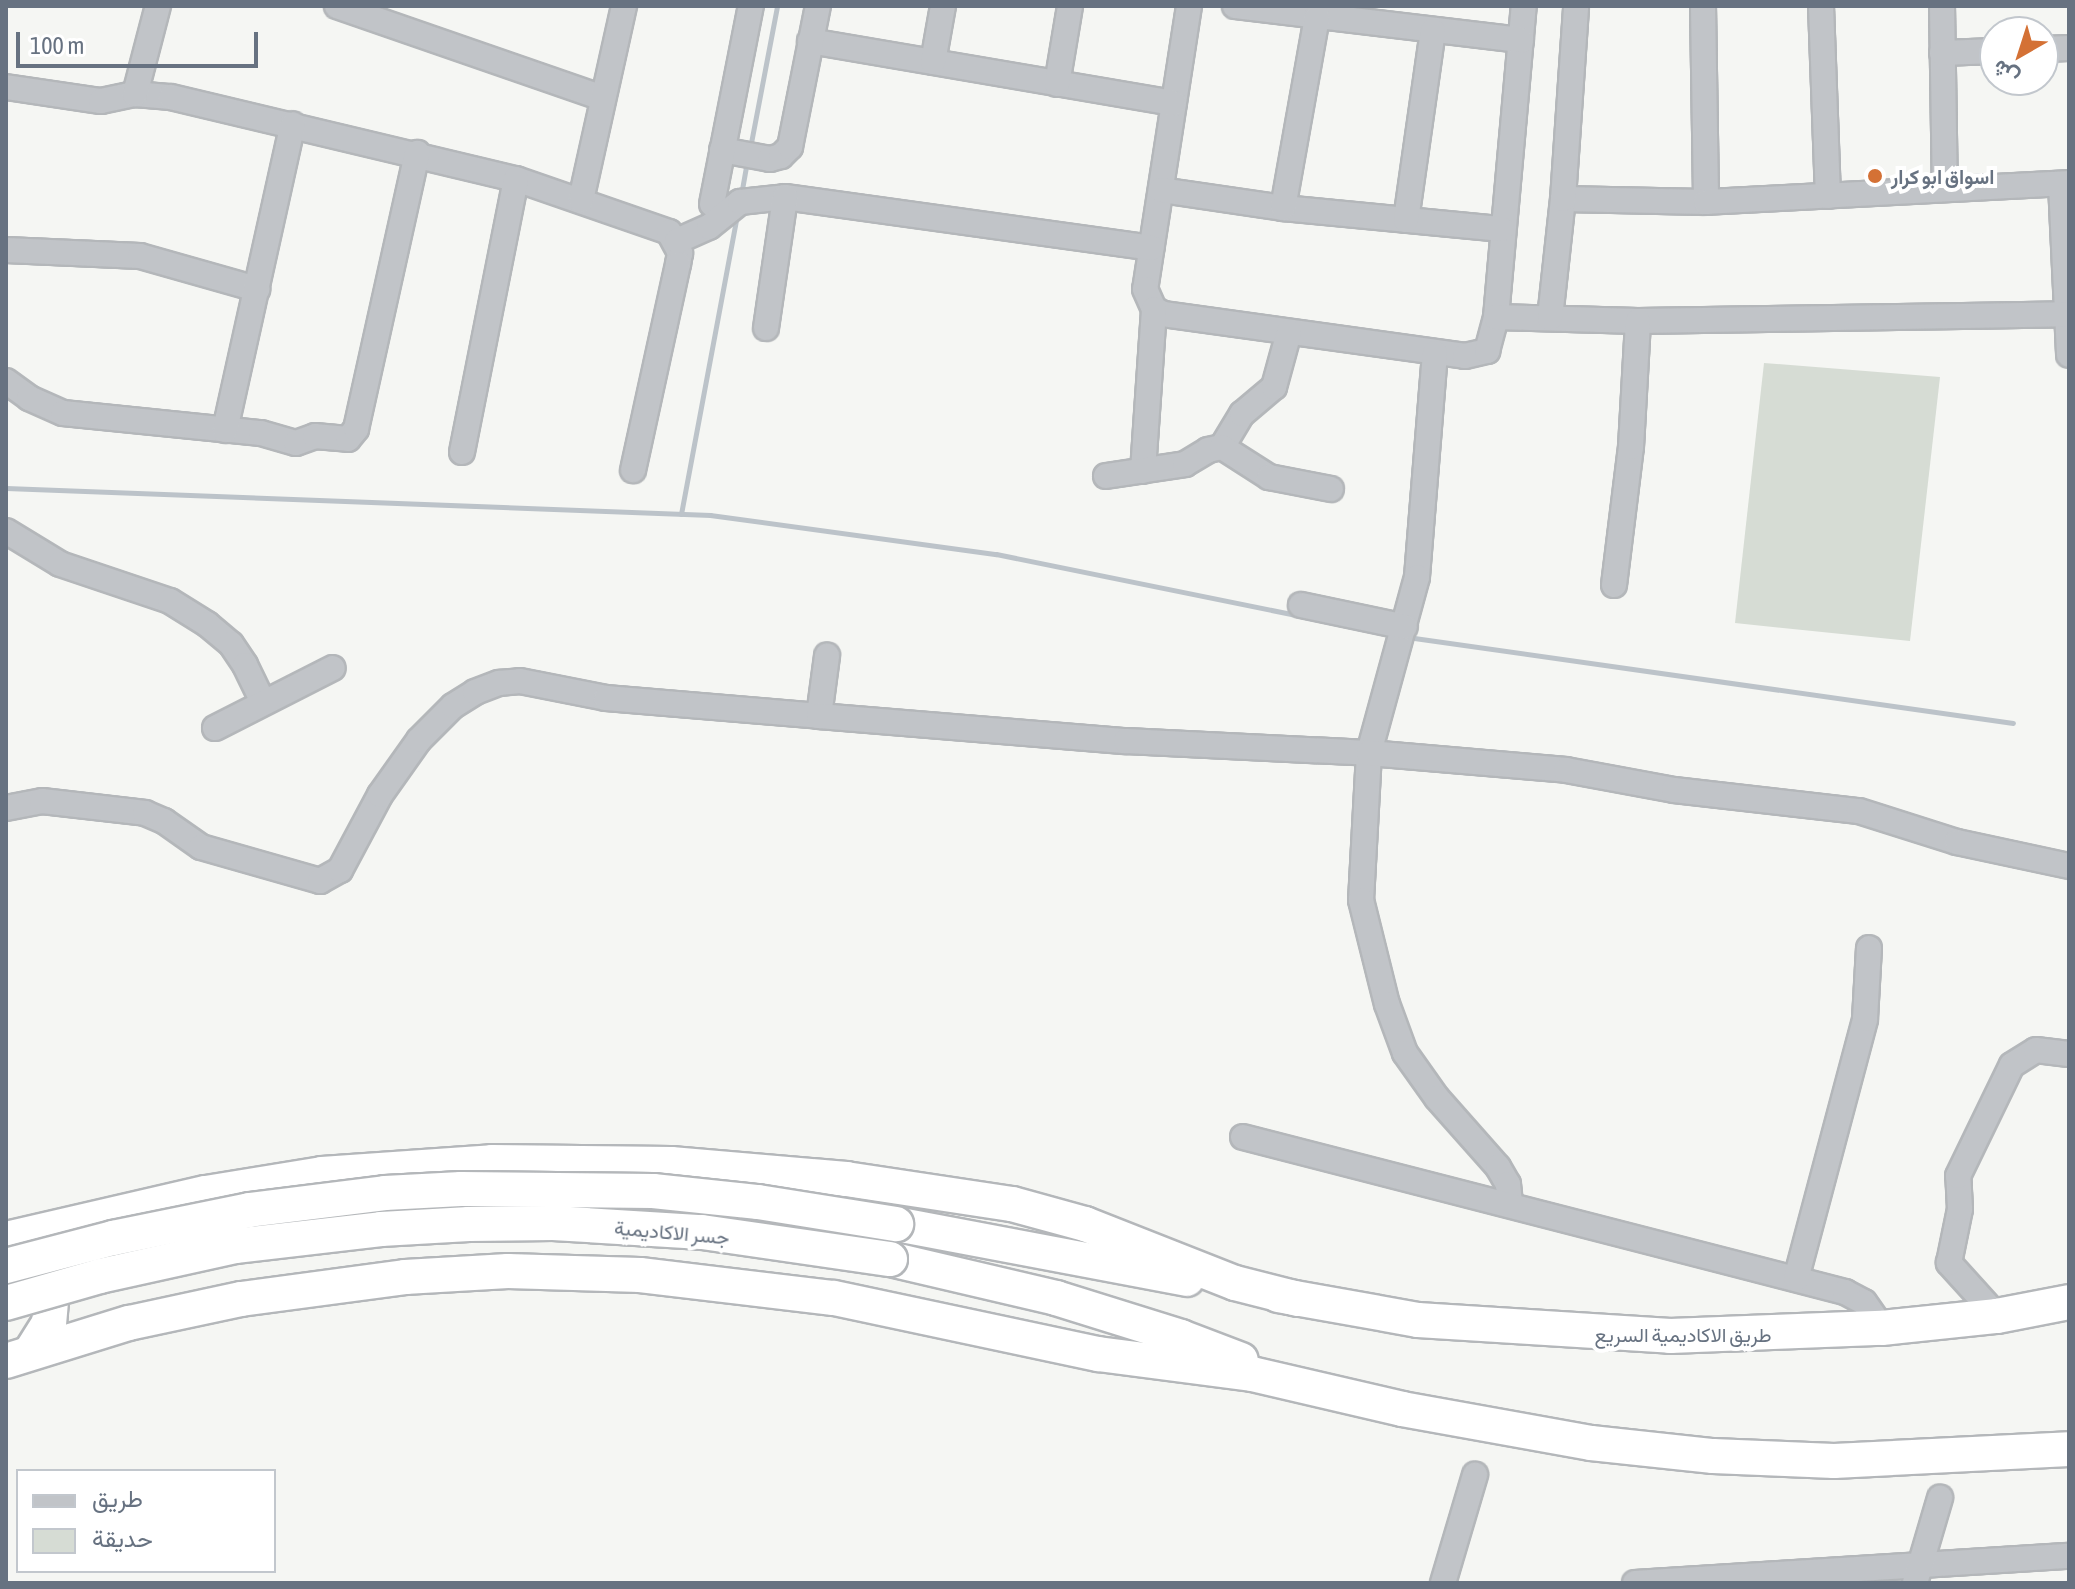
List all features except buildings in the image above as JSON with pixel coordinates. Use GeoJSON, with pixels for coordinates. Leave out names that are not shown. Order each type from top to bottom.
{"type":"FeatureCollection","features":[{"type":"Feature","properties":{"kind":"highway"},"geometry":{"type":"LineString","coordinates":[[9,1247],[206,1193],[322,1174],[492,1162],[671,1164],[846,1179],[1012,1204],[1085,1224],[1235,1283],[1298,1299]]}},
{"type":"Feature","properties":{"kind":"highway"},"geometry":{"type":"LineString","coordinates":[[392,1168],[405,1277]]}},
{"type":"Feature","properties":{"kind":"highway","name":"جسر الاكاديمية"},"geometry":{"type":"LineString","coordinates":[[9,1247],[113,1238],[249,1210],[385,1193],[461,1189],[653,1191],[758,1202],[896,1224],[1298,1299]]}},
{"type":"Feature","properties":{"kind":"highway","name":"جسر الاكاديمية"},"geometry":{"type":"LineString","coordinates":[[6,1303],[100,1276],[235,1246],[381,1229],[553,1223],[702,1232],[890,1259],[1056,1298],[1181,1337],[1324,1390]]}},
{"type":"Feature","properties":{"kind":"highway"},"geometry":{"type":"LineString","coordinates":[[9,1247],[40,1259],[52,1290],[49,1323],[19,1356]]}},
{"type":"Feature","properties":{"kind":"highway"},"geometry":{"type":"LineString","coordinates":[[19,1356],[129,1323],[241,1299],[405,1277],[508,1271],[640,1275],[834,1298],[1098,1354],[1252,1374],[1530,1433],[1713,1456],[1834,1461],[2069,1449]]}},
{"type":"Feature","properties":{"kind":"highway","name":"طريق الاكاديمية السريع"},"geometry":{"type":"LineString","coordinates":[[1298,1299],[1418,1320],[1605,1335],[1823,1333],[1997,1316],[2069,1302]]}},
{"type":"Feature","properties":{"kind":"street"},"geometry":{"type":"LineString","coordinates":[[135,94],[158,6]]}},
{"type":"Feature","properties":{"kind":"street"},"geometry":{"type":"LineString","coordinates":[[337,6],[602,98]]}},
{"type":"Feature","properties":{"kind":"street"},"geometry":{"type":"LineString","coordinates":[[581,200],[624,6]]}},
{"type":"Feature","properties":{"kind":"street"},"geometry":{"type":"LineString","coordinates":[[712,204],[751,6]]}},
{"type":"Feature","properties":{"kind":"street"},"geometry":{"type":"LineString","coordinates":[[722,150],[770,159],[786,152],[792,141],[818,6]]}},
{"type":"Feature","properties":{"kind":"street"},"geometry":{"type":"LineString","coordinates":[[933,62],[943,6]]}},
{"type":"Feature","properties":{"kind":"street"},"geometry":{"type":"LineString","coordinates":[[1057,84],[1070,6]]}},
{"type":"Feature","properties":{"kind":"street"},"geometry":{"type":"LineString","coordinates":[[1143,471],[1154,309],[1145,289],[1189,6]]}},
{"type":"Feature","properties":{"kind":"street"},"geometry":{"type":"LineString","coordinates":[[1235,6],[1521,40]]}},
{"type":"Feature","properties":{"kind":"street"},"geometry":{"type":"LineString","coordinates":[[1154,309],[1163,314],[1435,353],[1465,356],[1487,351],[1496,317],[1524,6]]}},
{"type":"Feature","properties":{"kind":"street"},"geometry":{"type":"LineString","coordinates":[[1550,318],[1563,199],[1576,6]]}},
{"type":"Feature","properties":{"kind":"street"},"geometry":{"type":"LineString","coordinates":[[1703,6],[1706,202]]}},
{"type":"Feature","properties":{"kind":"street"},"geometry":{"type":"LineString","coordinates":[[1821,6],[1828,196]]}},
{"type":"Feature","properties":{"kind":"street"},"geometry":{"type":"LineString","coordinates":[[1942,6],[1945,189]]}},
{"type":"Feature","properties":{"kind":"street"},"geometry":{"type":"LineString","coordinates":[[1283,208],[1317,17]]}},
{"type":"Feature","properties":{"kind":"street"},"geometry":{"type":"LineString","coordinates":[[1406,220],[1433,31]]}},
{"type":"Feature","properties":{"kind":"street"},"geometry":{"type":"LineString","coordinates":[[810,41],[1174,103]]}},
{"type":"Feature","properties":{"kind":"street"},"geometry":{"type":"LineString","coordinates":[[1942,53],[1979,52]]}},
{"type":"Feature","properties":{"kind":"street"},"geometry":{"type":"LineString","coordinates":[[6,87],[101,101],[135,94],[158,95],[293,124],[516,179],[669,232],[677,241],[678,264],[633,470]]}},
{"type":"Feature","properties":{"kind":"street"},"geometry":{"type":"LineString","coordinates":[[225,430],[293,124]]}},
{"type":"Feature","properties":{"kind":"street"},"geometry":{"type":"LineString","coordinates":[[6,381],[29,398],[63,413],[267,433],[296,443],[315,436],[344,439],[354,433],[417,153]]}},
{"type":"Feature","properties":{"kind":"street"},"geometry":{"type":"LineString","coordinates":[[462,452],[516,179]]}},
{"type":"Feature","properties":{"kind":"street"},"geometry":{"type":"LineString","coordinates":[[1563,199],[1706,202],[2065,184],[2069,355]]}},
{"type":"Feature","properties":{"kind":"street"},"geometry":{"type":"LineString","coordinates":[[1161,190],[1283,208],[1502,229]]}},
{"type":"Feature","properties":{"kind":"street"},"geometry":{"type":"LineString","coordinates":[[677,241],[709,227],[740,202],[785,197],[1151,248]]}},
{"type":"Feature","properties":{"kind":"street"},"geometry":{"type":"LineString","coordinates":[[766,328],[785,197]]}},
{"type":"Feature","properties":{"kind":"street"},"geometry":{"type":"LineString","coordinates":[[6,250],[140,256],[257,289]]}},
{"type":"Feature","properties":{"kind":"street"},"geometry":{"type":"LineString","coordinates":[[1496,317],[1638,321],[2067,314]]}},
{"type":"Feature","properties":{"kind":"street"},"geometry":{"type":"LineString","coordinates":[[1614,585],[1631,447],[1638,321]]}},
{"type":"Feature","properties":{"kind":"street"},"geometry":{"type":"LineString","coordinates":[[1222,447],[1242,414],[1274,387],[1289,332]]}},
{"type":"Feature","properties":{"kind":"street"},"geometry":{"type":"LineString","coordinates":[[1435,353],[1417,577],[1369,753],[1361,900],[1391,1018],[1405,1053],[1504,1175],[1510,1203]]}},
{"type":"Feature","properties":{"kind":"street"},"geometry":{"type":"LineString","coordinates":[[1106,476],[1185,464],[1208,450],[1222,447],[1269,477],[1331,489]]}},
{"type":"Feature","properties":{"kind":"street"},"geometry":{"type":"LineString","coordinates":[[6,531],[60,564],[170,601],[207,624],[238,655],[263,702]]}},
{"type":"Feature","properties":{"kind":"street"},"geometry":{"type":"LineString","coordinates":[[1301,605],[1405,627]]}},
{"type":"Feature","properties":{"kind":"street"},"geometry":{"type":"LineString","coordinates":[[819,716],[827,656]]}},
{"type":"Feature","properties":{"kind":"street"},"geometry":{"type":"LineString","coordinates":[[215,728],[333,668]]}},
{"type":"Feature","properties":{"kind":"street"},"geometry":{"type":"LineString","coordinates":[[6,808],[42,801],[145,813],[164,821],[201,847],[320,881],[340,870],[386,785],[419,740],[453,706],[499,683],[549,685],[606,698],[819,716],[1126,741],[1369,753],[1566,770],[1674,790],[1840,808],[1957,842],[2069,866]]}},
{"type":"Feature","properties":{"kind":"street"},"geometry":{"type":"LineString","coordinates":[[1796,1279],[1865,1019],[1869,948]]}},
{"type":"Feature","properties":{"kind":"street"},"geometry":{"type":"LineString","coordinates":[[1997,1316],[1949,1263],[1959,1215],[1958,1176],[2012,1065],[2036,1050],[2069,1054]]}},
{"type":"Feature","properties":{"kind":"street"},"geometry":{"type":"LineString","coordinates":[[1243,1137],[1510,1203],[1855,1296],[1882,1328]]}},
{"type":"Feature","properties":{"kind":"street"},"geometry":{"type":"LineString","coordinates":[[1443,1583],[1475,1475]]}},
{"type":"Feature","properties":{"kind":"street"},"geometry":{"type":"LineString","coordinates":[[1918,1574],[1940,1498]]}},
{"type":"Feature","properties":{"kind":"street"},"geometry":{"type":"LineString","coordinates":[[1635,1583],[1918,1574],[2069,1556]]}},
{"type":"Feature","properties":{"kind":"green space"},"geometry":{"type":"Polygon","coordinates":[[[1764,363],[1940,377],[1910,641],[1735,623],[1764,363]]]}},
{"type":"Feature","properties":{"kind":"waterway"},"geometry":{"type":"LineString","coordinates":[[750,148],[777,6]]}},
{"type":"Feature","properties":{"kind":"waterway"},"geometry":{"type":"LineString","coordinates":[[741,195],[747,161]]}},
{"type":"Feature","properties":{"kind":"waterway"},"geometry":{"type":"LineString","coordinates":[[681,514],[737,216]]}},
{"type":"Feature","properties":{"kind":"waterway"},"geometry":{"type":"LineString","coordinates":[[6,488],[710,515],[996,554],[1300,616]]}},
{"type":"Feature","properties":{"kind":"waterway"},"geometry":{"type":"LineString","coordinates":[[1407,637],[2013,723]]}},
{"type":"Feature","properties":{"kind":"place","name":"اسواق ابو كرار"},"geometry":{"type":"Point","coordinates":[1875,176]}}]}
